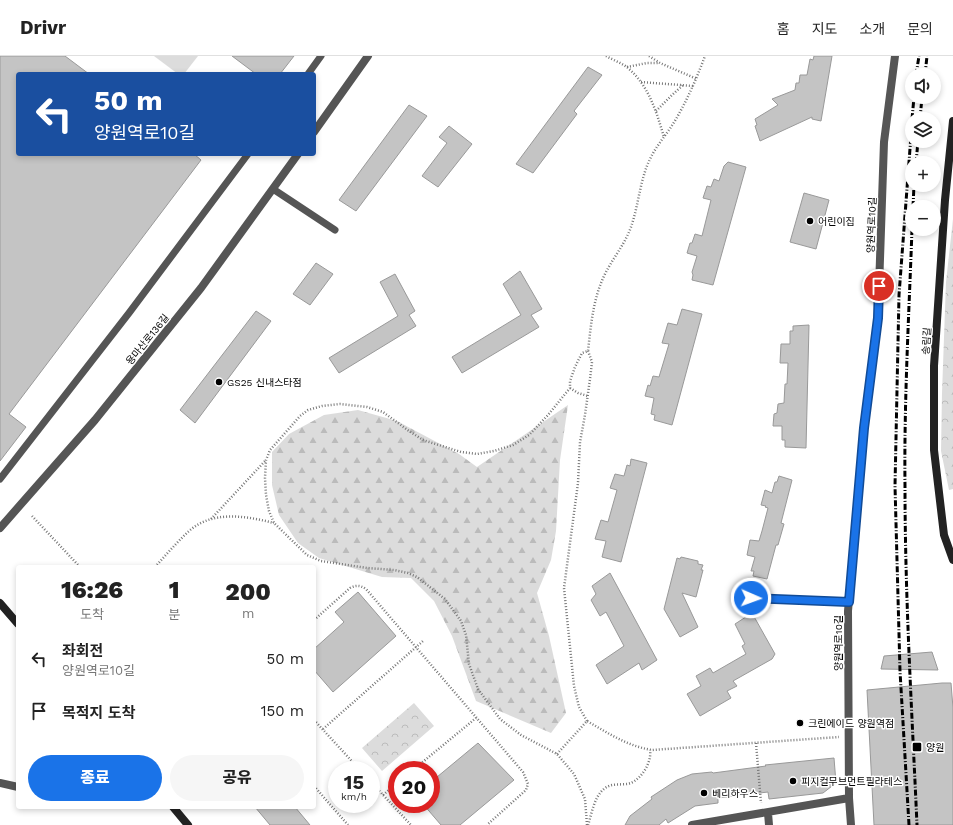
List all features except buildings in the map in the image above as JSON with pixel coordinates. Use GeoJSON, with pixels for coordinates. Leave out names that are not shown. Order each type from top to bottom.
{"type":"FeatureCollection","features":[{"type":"Feature","properties":{"kind":"street"},"geometry":{"type":"LineString","coordinates":[[316,129],[368,56]]}},
{"type":"Feature","properties":{"kind":"street","name":"양원역로10길"},"geometry":{"type":"LineString","coordinates":[[851,825],[849,798],[848,611],[864,428],[878,318],[884,142],[895,56]]}},
{"type":"Feature","properties":{"kind":"street","name":"송림길"},"geometry":{"type":"LineString","coordinates":[[953,121],[945,200],[934,366],[934,450],[944,535],[953,560]]}},
{"type":"Feature","properties":{"kind":"street","name":"용마산로136길"},"geometry":{"type":"LineString","coordinates":[[0,528],[95,420],[201,288],[297,156]]}},
{"type":"Feature","properties":{"kind":"street"},"geometry":{"type":"LineString","coordinates":[[0,603],[16,622]]}},
{"type":"Feature","properties":{"kind":"street"},"geometry":{"type":"LineString","coordinates":[[0,783],[16,787]]}},
{"type":"Feature","properties":{"kind":"street"},"geometry":{"type":"LineString","coordinates":[[693,825],[849,798]]}},
{"type":"Feature","properties":{"kind":"street"},"geometry":{"type":"LineString","coordinates":[[175,809],[188,825]]}},
{"type":"Feature","properties":{"kind":"street"},"geometry":{"type":"LineString","coordinates":[[765,813],[769,825]]}},
{"type":"Feature","properties":{"kind":"lane"},"geometry":{"type":"LineString","coordinates":[[309,72],[321,56]]}},
{"type":"Feature","properties":{"kind":"lane"},"geometry":{"type":"LineString","coordinates":[[0,479],[129,312],[246,156]]}},
{"type":"Feature","properties":{"kind":"lane"},"geometry":{"type":"LineString","coordinates":[[273,189],[335,230]]}},
{"type":"Feature","properties":{"kind":"lane"},"geometry":{"type":"LineString","coordinates":[[751,598],[849,602]]}},
{"type":"Feature","properties":{"kind":"path"},"geometry":{"type":"LineString","coordinates":[[606,56],[627,67],[644,85],[656,111],[664,137]]}},
{"type":"Feature","properties":{"kind":"path"},"geometry":{"type":"LineString","coordinates":[[649,56],[660,63],[697,79]]}},
{"type":"Feature","properties":{"kind":"path"},"geometry":{"type":"LineString","coordinates":[[705,56],[697,79],[672,125],[650,158],[631,227],[621,248],[604,275],[594,305],[588,351],[592,362],[580,442],[578,483],[564,588],[574,686],[579,707],[587,721],[618,740],[650,750],[840,737]]}},
{"type":"Feature","properties":{"kind":"path"},"geometry":{"type":"LineString","coordinates":[[627,67],[648,63],[660,63]]}},
{"type":"Feature","properties":{"kind":"path"},"geometry":{"type":"LineString","coordinates":[[641,82],[693,86]]}},
{"type":"Feature","properties":{"kind":"path"},"geometry":{"type":"LineString","coordinates":[[656,111],[683,85]]}},
{"type":"Feature","properties":{"kind":"path"},"geometry":{"type":"LineString","coordinates":[[587,825],[585,799],[574,774],[557,754],[521,735],[500,719],[478,689],[469,664],[466,635],[461,620],[445,599],[417,577],[408,572],[366,568],[321,561],[307,555],[274,523],[269,511],[264,478],[266,460],[270,450],[300,416],[308,410],[322,406],[340,404],[360,406],[383,412],[423,440],[438,446],[461,452],[477,454],[494,451],[513,445],[529,435],[570,388],[570,382],[575,366],[582,353],[588,351]]}},
{"type":"Feature","properties":{"kind":"path"},"geometry":{"type":"LineString","coordinates":[[570,388],[578,393],[588,396]]}},
{"type":"Feature","properties":{"kind":"path"},"geometry":{"type":"LineString","coordinates":[[210,519],[266,460]]}},
{"type":"Feature","properties":{"kind":"path"},"geometry":{"type":"LineString","coordinates":[[32,516],[78,565]]}},
{"type":"Feature","properties":{"kind":"path"},"geometry":{"type":"LineString","coordinates":[[157,565],[189,531],[198,524],[210,519],[239,516],[274,523]]}},
{"type":"Feature","properties":{"kind":"path"},"geometry":{"type":"LineString","coordinates":[[316,618],[355,585],[366,589],[523,772],[528,784],[524,794],[487,825]]}},
{"type":"Feature","properties":{"kind":"path"},"geometry":{"type":"LineString","coordinates":[[323,729],[422,641]]}},
{"type":"Feature","properties":{"kind":"path"},"geometry":{"type":"LineString","coordinates":[[424,761],[476,718]]}},
{"type":"Feature","properties":{"kind":"path"},"geometry":{"type":"LineString","coordinates":[[557,754],[587,721]]}},
{"type":"Feature","properties":{"kind":"path"},"geometry":{"type":"LineString","coordinates":[[316,722],[352,761]]}},
{"type":"Feature","properties":{"kind":"path"},"geometry":{"type":"LineString","coordinates":[[756,743],[765,813]]}},
{"type":"Feature","properties":{"kind":"path"},"geometry":{"type":"LineString","coordinates":[[587,825],[596,799],[601,792],[610,785],[629,783],[636,779],[647,767],[650,760],[650,750]]}},
{"type":"Feature","properties":{"kind":"path"},"geometry":{"type":"LineString","coordinates":[[316,788],[348,825]]}},
{"type":"Feature","properties":{"kind":"path"},"geometry":{"type":"LineString","coordinates":[[383,795],[388,791]]}},
{"type":"Feature","properties":{"kind":"path"},"geometry":{"type":"LineString","coordinates":[[380,792],[411,825]]}},
{"type":"Feature","properties":{"kind":"green space"},"geometry":{"type":"Polygon","coordinates":[[[154,56],[198,56],[186,72],[175,72],[154,56]]]}},
{"type":"Feature","properties":{"kind":"green space"},"geometry":{"type":"Polygon","coordinates":[[[953,219],[953,489],[949,490],[941,451],[946,282],[953,219]]]}},
{"type":"Feature","properties":{"kind":"green space"},"geometry":{"type":"Polygon","coordinates":[[[568,405],[560,460],[556,531],[551,560],[537,593],[549,636],[566,713],[551,733],[476,701],[452,636],[434,601],[411,578],[382,577],[319,558],[298,543],[279,515],[272,485],[272,452],[289,434],[324,415],[358,410],[397,421],[459,454],[477,467],[568,405]]]}},
{"type":"Feature","properties":{"kind":"green space"},"geometry":{"type":"Polygon","coordinates":[[[414,703],[434,726],[394,761],[388,761],[388,766],[382,771],[380,769],[380,761],[373,761],[362,748],[414,703]]]}},
{"type":"Feature","properties":{"kind":"railway"},"geometry":{"type":"LineString","coordinates":[[917,68],[919,56]]}},
{"type":"Feature","properties":{"kind":"railway"},"geometry":{"type":"LineString","coordinates":[[926,68],[927,56]]}},
{"type":"Feature","properties":{"kind":"railway"},"geometry":{"type":"LineString","coordinates":[[913,104],[913,112]]}},
{"type":"Feature","properties":{"kind":"railway"},"geometry":{"type":"LineString","coordinates":[[921,104],[921,112]]}},
{"type":"Feature","properties":{"kind":"railway"},"geometry":{"type":"LineString","coordinates":[[909,825],[900,671],[895,486],[899,295],[910,148]]}},
{"type":"Feature","properties":{"kind":"railway"},"geometry":{"type":"LineString","coordinates":[[917,148],[917,156]]}},
{"type":"Feature","properties":{"kind":"railway"},"geometry":{"type":"LineString","coordinates":[[913,200],[914,192]]}},
{"type":"Feature","properties":{"kind":"railway"},"geometry":{"type":"LineString","coordinates":[[912,236],[905,422],[905,528],[917,825]]}},
{"type":"Feature","properties":{"kind":"place","name":"어린이집"},"geometry":{"type":"Point","coordinates":[810,221]}},
{"type":"Feature","properties":{"kind":"place","name":"GS25 신내스타점"},"geometry":{"type":"Point","coordinates":[219,382]}},
{"type":"Feature","properties":{"kind":"place","name":"크린에이드 양원역점"},"geometry":{"type":"Point","coordinates":[800,723]}},
{"type":"Feature","properties":{"kind":"place","name":"양원"},"geometry":{"type":"Point","coordinates":[917,747]}},
{"type":"Feature","properties":{"kind":"place","name":"피지컬무브먼트필라테스"},"geometry":{"type":"Point","coordinates":[793,781]}},
{"type":"Feature","properties":{"kind":"place","name":"베리하우스"},"geometry":{"type":"Point","coordinates":[704,793]}},
{"type":"Feature","properties":{"kind":"route"},"geometry":{"type":"LineString","coordinates":[[751,598],[849,602],[864,428],[878,318],[879,286]]}}]}
